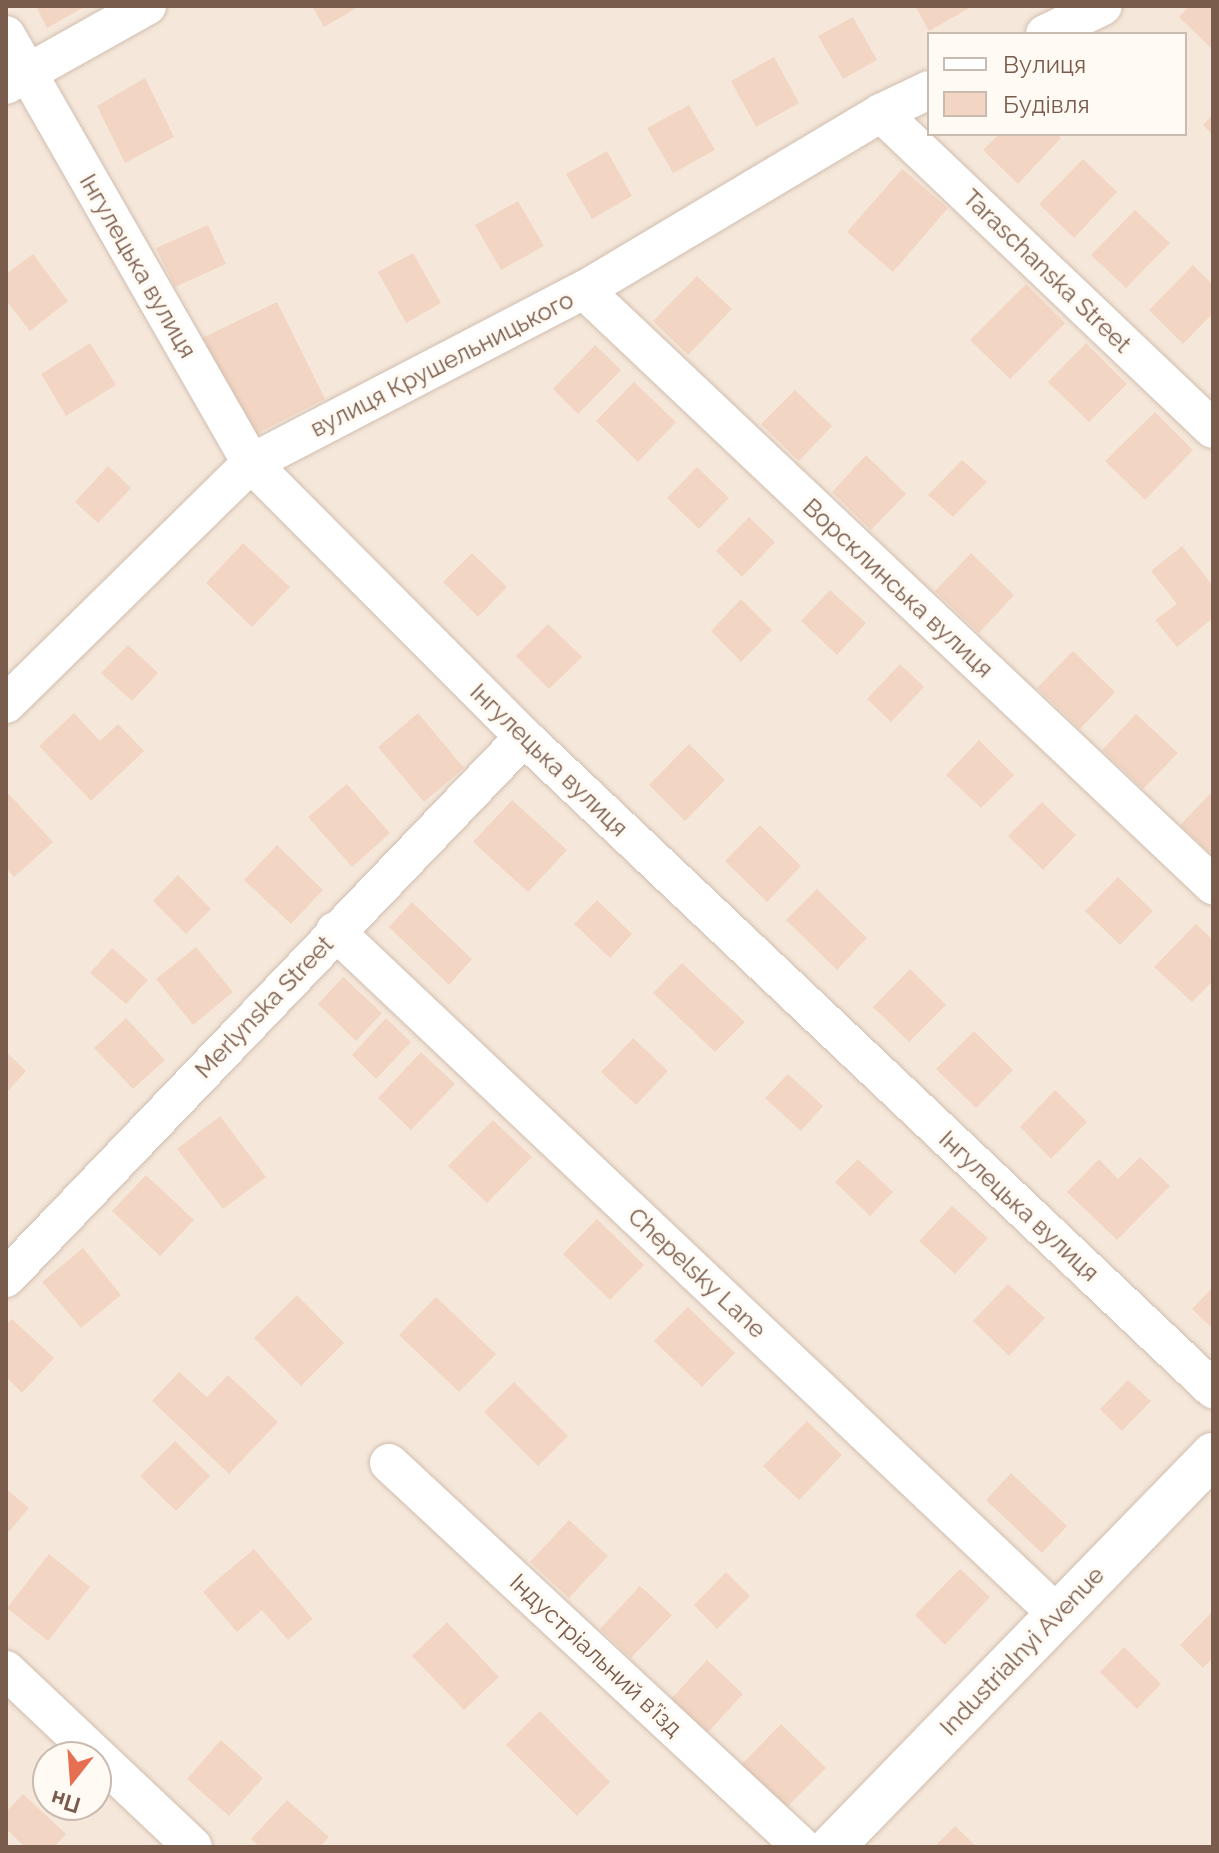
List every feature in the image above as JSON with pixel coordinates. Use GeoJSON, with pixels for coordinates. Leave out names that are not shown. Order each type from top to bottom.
{"type":"FeatureCollection","features":[{"type":"Feature","properties":{"kind":"street"},"geometry":{"type":"LineString","coordinates":[[17,79],[147,6]]}},
{"type":"Feature","properties":{"kind":"street"},"geometry":{"type":"LineString","coordinates":[[1049,32],[1103,6]]}},
{"type":"Feature","properties":{"kind":"street","name":"Інгулецька вулиця"},"geometry":{"type":"LineString","coordinates":[[6,35],[17,79],[251,463],[524,737],[1213,1389]]}},
{"type":"Feature","properties":{"kind":"street","name":"вулиця Крушельницького"},"geometry":{"type":"LineString","coordinates":[[6,704],[251,463],[584,290],[881,113],[927,91]]}},
{"type":"Feature","properties":{"kind":"street","name":"Taraschanska Street"},"geometry":{"type":"LineString","coordinates":[[881,113],[1213,429]]}},
{"type":"Feature","properties":{"kind":"street","name":"Ворсклинська вулиця"},"geometry":{"type":"LineString","coordinates":[[584,290],[1213,885]]}},
{"type":"Feature","properties":{"kind":"street","name":"Merlynska Street"},"geometry":{"type":"LineString","coordinates":[[6,1278],[524,737]]}},
{"type":"Feature","properties":{"kind":"street","name":"Chepelsky Lane"},"geometry":{"type":"LineString","coordinates":[[335,931],[1058,1615]]}},
{"type":"Feature","properties":{"kind":"street","name":"Industrialnyi Avenue"},"geometry":{"type":"LineString","coordinates":[[832,1847],[1213,1455]]}},
{"type":"Feature","properties":{"kind":"street","name":"Індустріальний в’їзд"},"geometry":{"type":"LineString","coordinates":[[389,1463],[802,1847]]}},
{"type":"Feature","properties":{"kind":"street"},"geometry":{"type":"LineString","coordinates":[[6,1670],[193,1847]]}},
{"type":"Feature","properties":{"kind":"shaded area"},"geometry":{"type":"Polygon","coordinates":[[[6,6],[1213,6],[1213,1847],[6,1847],[6,6]]]}},
{"type":"Feature","properties":{"kind":"building"},"geometry":{"type":"Polygon","coordinates":[[[36,6],[86,6],[47,28],[36,6]]]}},
{"type":"Feature","properties":{"kind":"building"},"geometry":{"type":"Polygon","coordinates":[[[312,6],[360,6],[324,27],[312,6]]]}},
{"type":"Feature","properties":{"kind":"building"},"geometry":{"type":"Polygon","coordinates":[[[915,6],[973,6],[929,31],[915,6]]]}},
{"type":"Feature","properties":{"kind":"building"},"geometry":{"type":"Polygon","coordinates":[[[1189,6],[1213,6],[1213,50],[1179,17],[1189,6]]]}},
{"type":"Feature","properties":{"kind":"building"},"geometry":{"type":"Polygon","coordinates":[[[853,17],[877,60],[843,79],[818,36],[853,17]]]}},
{"type":"Feature","properties":{"kind":"building"},"geometry":{"type":"Polygon","coordinates":[[[774,57],[799,103],[756,127],[731,81],[774,57]]]}},
{"type":"Feature","properties":{"kind":"building"},"geometry":{"type":"Polygon","coordinates":[[[145,78],[174,137],[125,163],[97,106],[145,78]]]}},
{"type":"Feature","properties":{"kind":"building"},"geometry":{"type":"Polygon","coordinates":[[[689,105],[715,150],[673,173],[647,128],[689,105]]]}},
{"type":"Feature","properties":{"kind":"building"},"geometry":{"type":"Polygon","coordinates":[[[1213,114],[1213,135],[1203,125],[1213,114]]]}},
{"type":"Feature","properties":{"kind":"building"},"geometry":{"type":"Polygon","coordinates":[[[997,136],[1061,138],[1018,184],[983,150],[997,136]]]}},
{"type":"Feature","properties":{"kind":"building"},"geometry":{"type":"Polygon","coordinates":[[[607,151],[632,196],[592,219],[566,174],[607,151]]]}},
{"type":"Feature","properties":{"kind":"building"},"geometry":{"type":"Polygon","coordinates":[[[1083,159],[1117,192],[1074,238],[1039,204],[1083,159]]]}},
{"type":"Feature","properties":{"kind":"building"},"geometry":{"type":"Polygon","coordinates":[[[902,169],[948,208],[893,272],[847,232],[902,169]]]}},
{"type":"Feature","properties":{"kind":"building"},"geometry":{"type":"Polygon","coordinates":[[[518,201],[544,246],[501,270],[475,225],[518,201]]]}},
{"type":"Feature","properties":{"kind":"building"},"geometry":{"type":"Polygon","coordinates":[[[1135,210],[1170,243],[1126,288],[1091,255],[1135,210]]]}},
{"type":"Feature","properties":{"kind":"building"},"geometry":{"type":"Polygon","coordinates":[[[208,225],[226,264],[175,287],[156,248],[208,225]]]}},
{"type":"Feature","properties":{"kind":"building"},"geometry":{"type":"Polygon","coordinates":[[[413,253],[441,303],[406,323],[378,272],[413,253]]]}},
{"type":"Feature","properties":{"kind":"building"},"geometry":{"type":"Polygon","coordinates":[[[33,254],[68,301],[30,331],[6,300],[6,274],[33,254]]]}},
{"type":"Feature","properties":{"kind":"building"},"geometry":{"type":"Polygon","coordinates":[[[1193,265],[1213,285],[1213,313],[1183,344],[1149,310],[1193,265]]]}},
{"type":"Feature","properties":{"kind":"building"},"geometry":{"type":"Polygon","coordinates":[[[697,276],[732,309],[688,355],[653,321],[697,276]]]}},
{"type":"Feature","properties":{"kind":"building"},"geometry":{"type":"Polygon","coordinates":[[[1026,284],[1065,323],[1010,379],[970,340],[1026,284]]]}},
{"type":"Feature","properties":{"kind":"building"},"geometry":{"type":"Polygon","coordinates":[[[277,302],[325,399],[248,438],[200,339],[277,302]]]}},
{"type":"Feature","properties":{"kind":"building"},"geometry":{"type":"Polygon","coordinates":[[[90,343],[116,385],[66,416],[41,374],[90,343]]]}},
{"type":"Feature","properties":{"kind":"building"},"geometry":{"type":"Polygon","coordinates":[[[1086,343],[1127,384],[1089,422],[1048,382],[1086,343]]]}},
{"type":"Feature","properties":{"kind":"building"},"geometry":{"type":"Polygon","coordinates":[[[595,345],[621,370],[578,414],[553,389],[595,345]]]}},
{"type":"Feature","properties":{"kind":"building"},"geometry":{"type":"Polygon","coordinates":[[[634,382],[676,422],[638,462],[596,421],[634,382]]]}},
{"type":"Feature","properties":{"kind":"building"},"geometry":{"type":"Polygon","coordinates":[[[795,390],[832,426],[799,461],[761,424],[795,390]]]}},
{"type":"Feature","properties":{"kind":"building"},"geometry":{"type":"Polygon","coordinates":[[[1155,412],[1193,450],[1145,500],[1105,461],[1155,412]]]}},
{"type":"Feature","properties":{"kind":"building"},"geometry":{"type":"Polygon","coordinates":[[[866,455],[906,494],[871,530],[832,492],[866,455]]]}},
{"type":"Feature","properties":{"kind":"building"},"geometry":{"type":"Polygon","coordinates":[[[962,460],[987,482],[953,517],[928,495],[962,460]]]}},
{"type":"Feature","properties":{"kind":"building"},"geometry":{"type":"Polygon","coordinates":[[[108,466],[131,488],[98,523],[75,502],[108,466]]]}},
{"type":"Feature","properties":{"kind":"building"},"geometry":{"type":"Polygon","coordinates":[[[697,467],[729,498],[699,529],[667,498],[697,467]]]}},
{"type":"Feature","properties":{"kind":"building"},"geometry":{"type":"Polygon","coordinates":[[[749,517],[775,542],[742,577],[716,551],[749,517]]]}},
{"type":"Feature","properties":{"kind":"building"},"geometry":{"type":"Polygon","coordinates":[[[243,543],[290,587],[252,627],[206,583],[243,543]]]}},
{"type":"Feature","properties":{"kind":"building"},"geometry":{"type":"Polygon","coordinates":[[[1182,546],[1213,586],[1213,618],[1177,647],[1155,620],[1177,604],[1151,571],[1182,546]]]}},
{"type":"Feature","properties":{"kind":"building"},"geometry":{"type":"Polygon","coordinates":[[[472,553],[507,587],[478,617],[443,582],[472,553]]]}},
{"type":"Feature","properties":{"kind":"building"},"geometry":{"type":"Polygon","coordinates":[[[971,553],[1014,595],[979,633],[935,591],[971,553]]]}},
{"type":"Feature","properties":{"kind":"building"},"geometry":{"type":"Polygon","coordinates":[[[830,590],[866,623],[837,655],[801,621],[830,590]]]}},
{"type":"Feature","properties":{"kind":"building"},"geometry":{"type":"Polygon","coordinates":[[[741,599],[772,630],[741,662],[711,631],[741,599]]]}},
{"type":"Feature","properties":{"kind":"building"},"geometry":{"type":"Polygon","coordinates":[[[548,624],[582,657],[549,689],[516,656],[548,624]]]}},
{"type":"Feature","properties":{"kind":"building"},"geometry":{"type":"Polygon","coordinates":[[[128,645],[158,673],[132,701],[101,673],[128,645]]]}},
{"type":"Feature","properties":{"kind":"building"},"geometry":{"type":"Polygon","coordinates":[[[1073,651],[1115,692],[1080,729],[1037,688],[1073,651]]]}},
{"type":"Feature","properties":{"kind":"building"},"geometry":{"type":"Polygon","coordinates":[[[900,664],[924,687],[891,722],[867,699],[900,664]]]}},
{"type":"Feature","properties":{"kind":"building"},"geometry":{"type":"Polygon","coordinates":[[[74,713],[100,741],[118,724],[144,751],[91,801],[39,746],[74,713]]]}},
{"type":"Feature","properties":{"kind":"building"},"geometry":{"type":"Polygon","coordinates":[[[418,713],[464,768],[424,802],[378,747],[418,713]]]}},
{"type":"Feature","properties":{"kind":"building"},"geometry":{"type":"Polygon","coordinates":[[[1136,714],[1178,753],[1143,789],[1102,750],[1136,714]]]}},
{"type":"Feature","properties":{"kind":"building"},"geometry":{"type":"Polygon","coordinates":[[[979,740],[1014,775],[981,808],[946,775],[979,740]]]}},
{"type":"Feature","properties":{"kind":"building"},"geometry":{"type":"Polygon","coordinates":[[[689,744],[725,780],[685,821],[649,785],[689,744]]]}},
{"type":"Feature","properties":{"kind":"building"},"geometry":{"type":"Polygon","coordinates":[[[347,784],[390,833],[352,867],[308,817],[347,784]]]}},
{"type":"Feature","properties":{"kind":"building"},"geometry":{"type":"Polygon","coordinates":[[[6,791],[53,842],[14,877],[6,868],[6,791]]]}},
{"type":"Feature","properties":{"kind":"building"},"geometry":{"type":"Polygon","coordinates":[[[1210,794],[1213,797],[1213,856],[1180,825],[1210,794]]]}},
{"type":"Feature","properties":{"kind":"building"},"geometry":{"type":"Polygon","coordinates":[[[512,800],[567,850],[528,892],[473,842],[512,800]]]}},
{"type":"Feature","properties":{"kind":"building"},"geometry":{"type":"Polygon","coordinates":[[[1042,802],[1076,835],[1043,870],[1008,836],[1042,802]]]}},
{"type":"Feature","properties":{"kind":"building"},"geometry":{"type":"Polygon","coordinates":[[[760,825],[801,866],[767,902],[725,861],[760,825]]]}},
{"type":"Feature","properties":{"kind":"building"},"geometry":{"type":"Polygon","coordinates":[[[277,845],[323,890],[291,924],[244,880],[277,845]]]}},
{"type":"Feature","properties":{"kind":"building"},"geometry":{"type":"Polygon","coordinates":[[[178,875],[211,909],[186,934],[153,901],[178,875]]]}},
{"type":"Feature","properties":{"kind":"building"},"geometry":{"type":"Polygon","coordinates":[[[1118,877],[1153,911],[1120,945],[1085,911],[1118,877]]]}},
{"type":"Feature","properties":{"kind":"building"},"geometry":{"type":"Polygon","coordinates":[[[817,889],[867,938],[837,970],[786,920],[817,889]]]}},
{"type":"Feature","properties":{"kind":"building"},"geometry":{"type":"Polygon","coordinates":[[[597,900],[632,934],[610,958],[574,924],[597,900]]]}},
{"type":"Feature","properties":{"kind":"building"},"geometry":{"type":"Polygon","coordinates":[[[412,902],[472,959],[449,985],[389,927],[412,902]]]}},
{"type":"Feature","properties":{"kind":"building"},"geometry":{"type":"Polygon","coordinates":[[[1196,924],[1213,940],[1213,981],[1192,1002],[1154,967],[1196,924]]]}},
{"type":"Feature","properties":{"kind":"building"},"geometry":{"type":"Polygon","coordinates":[[[196,947],[233,992],[193,1025],[156,979],[196,947]]]}},
{"type":"Feature","properties":{"kind":"building"},"geometry":{"type":"Polygon","coordinates":[[[112,948],[148,980],[126,1004],[90,973],[112,948]]]}},
{"type":"Feature","properties":{"kind":"building"},"geometry":{"type":"Polygon","coordinates":[[[682,963],[745,1022],[715,1052],[653,993],[682,963]]]}},
{"type":"Feature","properties":{"kind":"building"},"geometry":{"type":"Polygon","coordinates":[[[910,969],[946,1005],[909,1042],[873,1007],[910,969]]]}},
{"type":"Feature","properties":{"kind":"building"},"geometry":{"type":"Polygon","coordinates":[[[343,977],[382,1013],[356,1041],[318,1004],[343,977]]]}},
{"type":"Feature","properties":{"kind":"building"},"geometry":{"type":"Polygon","coordinates":[[[126,1018],[165,1060],[133,1089],[94,1048],[126,1018]]]}},
{"type":"Feature","properties":{"kind":"building"},"geometry":{"type":"Polygon","coordinates":[[[386,1018],[411,1042],[376,1079],[352,1055],[386,1018]]]}},
{"type":"Feature","properties":{"kind":"building"},"geometry":{"type":"Polygon","coordinates":[[[974,1031],[1013,1070],[976,1108],[936,1069],[974,1031]]]}},
{"type":"Feature","properties":{"kind":"building"},"geometry":{"type":"Polygon","coordinates":[[[633,1038],[668,1071],[636,1105],[601,1072],[633,1038]]]}},
{"type":"Feature","properties":{"kind":"building"},"geometry":{"type":"Polygon","coordinates":[[[6,1052],[26,1071],[6,1093],[6,1052]]]}},
{"type":"Feature","properties":{"kind":"building"},"geometry":{"type":"Polygon","coordinates":[[[421,1052],[455,1084],[411,1130],[378,1098],[421,1052]]]}},
{"type":"Feature","properties":{"kind":"building"},"geometry":{"type":"Polygon","coordinates":[[[788,1074],[823,1106],[801,1131],[765,1098],[788,1074]]]}},
{"type":"Feature","properties":{"kind":"building"},"geometry":{"type":"Polygon","coordinates":[[[1055,1090],[1087,1122],[1051,1159],[1020,1127],[1055,1090]]]}},
{"type":"Feature","properties":{"kind":"building"},"geometry":{"type":"Polygon","coordinates":[[[220,1116],[266,1177],[223,1209],[177,1149],[220,1116]]]}},
{"type":"Feature","properties":{"kind":"building"},"geometry":{"type":"Polygon","coordinates":[[[493,1120],[532,1157],[487,1203],[448,1166],[493,1120]]]}},
{"type":"Feature","properties":{"kind":"building"},"geometry":{"type":"Polygon","coordinates":[[[1140,1157],[1170,1186],[1117,1240],[1067,1192],[1099,1159],[1118,1179],[1140,1157]]]}},
{"type":"Feature","properties":{"kind":"building"},"geometry":{"type":"Polygon","coordinates":[[[858,1159],[893,1192],[870,1216],[835,1182],[858,1159]]]}},
{"type":"Feature","properties":{"kind":"building"},"geometry":{"type":"Polygon","coordinates":[[[146,1175],[194,1220],[160,1256],[112,1211],[146,1175]]]}},
{"type":"Feature","properties":{"kind":"building"},"geometry":{"type":"Polygon","coordinates":[[[952,1206],[988,1238],[955,1274],[919,1241],[952,1206]]]}},
{"type":"Feature","properties":{"kind":"building"},"geometry":{"type":"Polygon","coordinates":[[[597,1219],[644,1265],[610,1300],[563,1254],[597,1219]]]}},
{"type":"Feature","properties":{"kind":"building"},"geometry":{"type":"Polygon","coordinates":[[[83,1248],[121,1295],[81,1328],[42,1282],[83,1248]]]}},
{"type":"Feature","properties":{"kind":"building"},"geometry":{"type":"Polygon","coordinates":[[[1008,1284],[1045,1318],[1009,1356],[973,1321],[1008,1284]]]}},
{"type":"Feature","properties":{"kind":"building"},"geometry":{"type":"Polygon","coordinates":[[[1213,1287],[1213,1329],[1192,1309],[1213,1287]]]}},
{"type":"Feature","properties":{"kind":"building"},"geometry":{"type":"Polygon","coordinates":[[[297,1295],[344,1343],[301,1386],[254,1338],[297,1295]]]}},
{"type":"Feature","properties":{"kind":"building"},"geometry":{"type":"Polygon","coordinates":[[[436,1297],[496,1354],[459,1392],[399,1335],[436,1297]]]}},
{"type":"Feature","properties":{"kind":"building"},"geometry":{"type":"Polygon","coordinates":[[[688,1307],[735,1353],[702,1387],[654,1341],[688,1307]]]}},
{"type":"Feature","properties":{"kind":"building"},"geometry":{"type":"Polygon","coordinates":[[[12,1319],[54,1358],[22,1393],[6,1377],[6,1325],[12,1319]]]}},
{"type":"Feature","properties":{"kind":"building"},"geometry":{"type":"Polygon","coordinates":[[[179,1372],[207,1397],[228,1375],[278,1422],[229,1474],[152,1401],[179,1372]]]}},
{"type":"Feature","properties":{"kind":"building"},"geometry":{"type":"Polygon","coordinates":[[[1128,1380],[1151,1401],[1122,1431],[1100,1409],[1128,1380]]]}},
{"type":"Feature","properties":{"kind":"building"},"geometry":{"type":"Polygon","coordinates":[[[514,1382],[568,1436],[538,1466],[484,1412],[514,1382]]]}},
{"type":"Feature","properties":{"kind":"building"},"geometry":{"type":"Polygon","coordinates":[[[807,1421],[842,1455],[799,1500],[763,1466],[807,1421]]]}},
{"type":"Feature","properties":{"kind":"building"},"geometry":{"type":"Polygon","coordinates":[[[175,1441],[210,1476],[176,1511],[140,1476],[175,1441]]]}},
{"type":"Feature","properties":{"kind":"building"},"geometry":{"type":"Polygon","coordinates":[[[1011,1473],[1067,1526],[1042,1553],[986,1500],[1011,1473]]]}},
{"type":"Feature","properties":{"kind":"building"},"geometry":{"type":"Polygon","coordinates":[[[6,1489],[29,1508],[6,1535],[6,1489]]]}},
{"type":"Feature","properties":{"kind":"building"},"geometry":{"type":"Polygon","coordinates":[[[569,1520],[608,1556],[569,1598],[530,1562],[569,1520]]]}},
{"type":"Feature","properties":{"kind":"building"},"geometry":{"type":"Polygon","coordinates":[[[254,1549],[313,1619],[288,1640],[262,1610],[237,1632],[203,1592],[254,1549]]]}},
{"type":"Feature","properties":{"kind":"building"},"geometry":{"type":"Polygon","coordinates":[[[49,1554],[90,1587],[48,1641],[7,1608],[49,1554]]]}},
{"type":"Feature","properties":{"kind":"building"},"geometry":{"type":"Polygon","coordinates":[[[960,1569],[990,1597],[945,1645],[915,1615],[960,1569]]]}},
{"type":"Feature","properties":{"kind":"building"},"geometry":{"type":"Polygon","coordinates":[[[726,1572],[750,1596],[717,1629],[694,1605],[726,1572]]]}},
{"type":"Feature","properties":{"kind":"building"},"geometry":{"type":"Polygon","coordinates":[[[640,1586],[672,1615],[631,1658],[600,1629],[640,1586]]]}},
{"type":"Feature","properties":{"kind":"building"},"geometry":{"type":"Polygon","coordinates":[[[1211,1613],[1213,1658],[1203,1668],[1180,1645],[1211,1613]]]}},
{"type":"Feature","properties":{"kind":"building"},"geometry":{"type":"Polygon","coordinates":[[[447,1622],[499,1677],[464,1710],[412,1656],[447,1622]]]}},
{"type":"Feature","properties":{"kind":"building"},"geometry":{"type":"Polygon","coordinates":[[[1124,1647],[1161,1684],[1137,1709],[1100,1672],[1124,1647]]]}},
{"type":"Feature","properties":{"kind":"building"},"geometry":{"type":"Polygon","coordinates":[[[707,1660],[743,1694],[707,1733],[671,1699],[707,1660]]]}},
{"type":"Feature","properties":{"kind":"building"},"geometry":{"type":"Polygon","coordinates":[[[540,1711],[610,1782],[577,1816],[506,1745],[540,1711]]]}},
{"type":"Feature","properties":{"kind":"building"},"geometry":{"type":"Polygon","coordinates":[[[781,1724],[826,1768],[785,1809],[741,1765],[781,1724]]]}},
{"type":"Feature","properties":{"kind":"building"},"geometry":{"type":"Polygon","coordinates":[[[221,1740],[263,1778],[229,1816],[187,1779],[221,1740]]]}},
{"type":"Feature","properties":{"kind":"building"},"geometry":{"type":"Polygon","coordinates":[[[23,1794],[32,1802],[32,1821],[52,1821],[66,1834],[54,1847],[25,1847],[6,1829],[6,1812],[23,1794]]]}},
{"type":"Feature","properties":{"kind":"building"},"geometry":{"type":"Polygon","coordinates":[[[287,1800],[329,1837],[320,1847],[260,1847],[251,1839],[287,1800]]]}},
{"type":"Feature","properties":{"kind":"building"},"geometry":{"type":"Polygon","coordinates":[[[955,1826],[977,1847],[934,1847],[955,1826]]]}}]}
